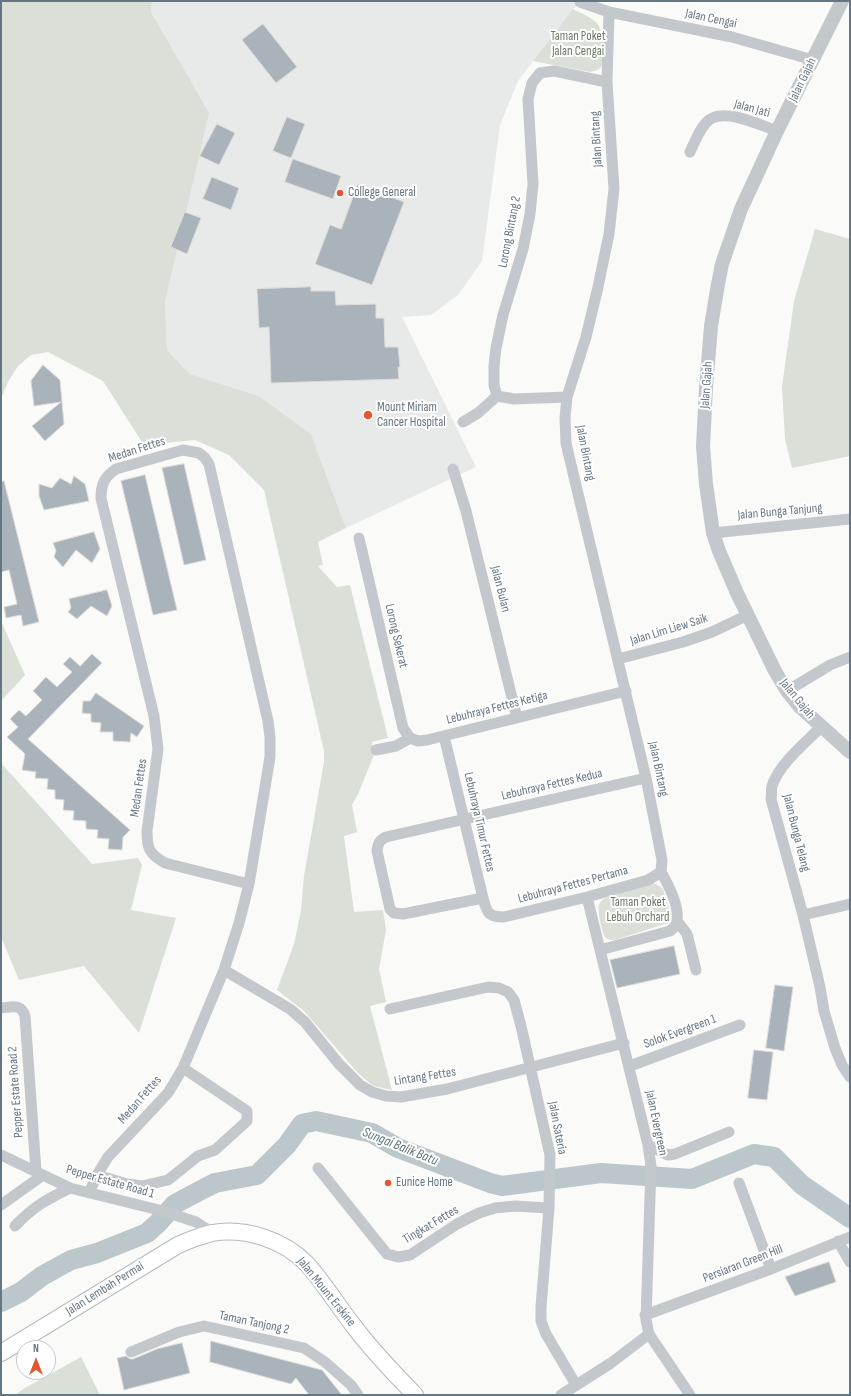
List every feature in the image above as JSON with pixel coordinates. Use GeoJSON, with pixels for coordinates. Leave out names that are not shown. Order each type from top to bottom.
{"type":"FeatureCollection","features":[{"type":"Feature","properties":{"kind":"main road","name":"Jalan Mount Erskine"},"geometry":{"type":"LineString","coordinates":[[213,1233],[222,1232],[254,1235],[279,1243],[297,1254],[321,1282],[367,1344],[415,1395]]}},
{"type":"Feature","properties":{"kind":"main road","name":"Jalan Lembah Permai"},"geometry":{"type":"LineString","coordinates":[[3,1350],[178,1245],[194,1238],[213,1233]]}},
{"type":"Feature","properties":{"kind":"street","name":"Jalan Gajah"},"geometry":{"type":"LineString","coordinates":[[842,1],[741,209],[722,264],[714,303],[706,388],[703,446],[706,484],[713,533],[718,551],[748,615],[775,671],[787,691],[799,706],[821,728],[850,752]]}},
{"type":"Feature","properties":{"kind":"street","name":"Jalan Cengai"},"geometry":{"type":"LineString","coordinates":[[580,2],[609,12],[732,37],[813,60]]}},
{"type":"Feature","properties":{"kind":"street","name":"Jalan Bintang"},"geometry":{"type":"LineString","coordinates":[[609,12],[608,82],[614,189],[609,234],[598,287],[586,337],[567,397],[565,418],[566,443],[646,778],[662,860],[662,872],[674,902],[677,921]]}},
{"type":"Feature","properties":{"kind":"street","name":"Lorong Bintang 2"},"geometry":{"type":"LineString","coordinates":[[497,396],[494,385],[496,348],[503,315],[523,249],[530,214],[533,184],[528,99],[532,83],[540,73],[554,72],[608,82]]}},
{"type":"Feature","properties":{"kind":"street","name":"Jalan Jati"},"geometry":{"type":"LineString","coordinates":[[690,152],[701,129],[708,121],[715,117],[728,116],[740,118],[778,131]]}},
{"type":"Feature","properties":{"kind":"street"},"geometry":{"type":"LineString","coordinates":[[463,422],[478,413],[497,396],[514,399],[567,397]]}},
{"type":"Feature","properties":{"kind":"street","name":"Medan Fettes"},"geometry":{"type":"LineString","coordinates":[[89,1193],[108,1156],[168,1093],[183,1068],[224,970],[239,923],[249,884],[270,757],[268,721],[209,464],[206,458],[199,453],[183,450],[116,469],[108,474],[102,482],[101,490],[101,498],[152,708],[157,736],[157,758],[147,841],[149,850],[155,858],[165,863],[249,884]]}},
{"type":"Feature","properties":{"kind":"street","name":"Jalan Bulan"},"geometry":{"type":"LineString","coordinates":[[453,469],[466,511],[517,718]]}},
{"type":"Feature","properties":{"kind":"street","name":"Jalan Bunga Tanjung"},"geometry":{"type":"LineString","coordinates":[[713,533],[850,519]]}},
{"type":"Feature","properties":{"kind":"street","name":"Lorong Sekerat"},"geometry":{"type":"LineString","coordinates":[[359,538],[404,728],[410,738]]}},
{"type":"Feature","properties":{"kind":"street","name":"Jalan Lim Liew Saik"},"geometry":{"type":"LineString","coordinates":[[618,659],[683,642],[712,632],[748,615]]}},
{"type":"Feature","properties":{"kind":"street"},"geometry":{"type":"LineString","coordinates":[[787,691],[830,665],[850,657]]}},
{"type":"Feature","properties":{"kind":"street","name":"Lebuhraya Fettes Ketiga"},"geometry":{"type":"LineString","coordinates":[[410,738],[418,741],[427,740],[626,690]]}},
{"type":"Feature","properties":{"kind":"street","name":"Jalan Bunga Telang"},"geometry":{"type":"LineString","coordinates":[[821,728],[790,759],[778,774],[772,786],[771,799],[803,915],[820,987],[824,1011],[835,1048],[842,1065],[850,1077]]}},
{"type":"Feature","properties":{"kind":"street","name":"Lebuhraya Timur Fettes"},"geometry":{"type":"LineString","coordinates":[[444,736],[486,910],[490,914]]}},
{"type":"Feature","properties":{"kind":"street"},"geometry":{"type":"LineString","coordinates":[[376,750],[396,746],[410,738]]}},
{"type":"Feature","properties":{"kind":"street","name":"Lebuhraya Fettes Kedua"},"geometry":{"type":"LineString","coordinates":[[483,898],[404,914],[394,913],[390,909],[377,851],[378,844],[386,837],[646,778]]}},
{"type":"Feature","properties":{"kind":"street","name":"Lebuhraya Fettes Pertama"},"geometry":{"type":"LineString","coordinates":[[490,914],[496,917],[504,918],[648,880],[662,872]]}},
{"type":"Feature","properties":{"kind":"street","name":"Jalan Evergreen"},"geometry":{"type":"LineString","coordinates":[[587,897],[630,1066],[648,1145],[650,1186],[648,1276],[645,1315],[649,1334],[690,1395]]}},
{"type":"Feature","properties":{"kind":"street"},"geometry":{"type":"LineString","coordinates":[[803,915],[850,904]]}},
{"type":"Feature","properties":{"kind":"street"},"geometry":{"type":"LineString","coordinates":[[600,950],[670,931],[676,926],[677,921]]}},
{"type":"Feature","properties":{"kind":"street"},"geometry":{"type":"LineString","coordinates":[[677,921],[687,934],[696,970]]}},
{"type":"Feature","properties":{"kind":"street","name":"Lintang Fettes"},"geometry":{"type":"LineString","coordinates":[[224,970],[290,1010],[305,1022],[339,1064],[360,1085],[372,1092],[386,1096],[409,1096],[447,1089],[624,1043]]}},
{"type":"Feature","properties":{"kind":"street","name":"Jalan Sateria"},"geometry":{"type":"LineString","coordinates":[[390,1009],[488,987],[499,988],[508,992],[514,1000],[550,1155],[549,1208],[541,1322],[546,1334],[576,1385]]}},
{"type":"Feature","properties":{"kind":"street","name":"Pepper Estate Road 2"},"geometry":{"type":"LineString","coordinates":[[1,1008],[19,1007],[23,1010],[39,1173]]}},
{"type":"Feature","properties":{"kind":"street","name":"Solok Evergreen 1"},"geometry":{"type":"LineString","coordinates":[[630,1066],[740,1025]]}},
{"type":"Feature","properties":{"kind":"street"},"geometry":{"type":"LineString","coordinates":[[97,1175],[127,1184],[142,1186],[168,1180],[198,1156],[214,1150],[247,1121],[247,1111],[183,1068]]}},
{"type":"Feature","properties":{"kind":"street"},"geometry":{"type":"LineString","coordinates":[[648,1145],[662,1153],[668,1155],[675,1154],[729,1132]]}},
{"type":"Feature","properties":{"kind":"street","name":"Pepper Estate Road 1"},"geometry":{"type":"LineString","coordinates":[[1,1154],[70,1188],[159,1210],[196,1222],[213,1233]]}},
{"type":"Feature","properties":{"kind":"street","name":"Tingkat Fettes"},"geometry":{"type":"LineString","coordinates":[[318,1168],[387,1254],[398,1257],[410,1255],[457,1224],[479,1213],[495,1208],[515,1206],[549,1208]]}},
{"type":"Feature","properties":{"kind":"street"},"geometry":{"type":"LineString","coordinates":[[1,1204],[39,1173]]}},
{"type":"Feature","properties":{"kind":"street"},"geometry":{"type":"LineString","coordinates":[[739,1183],[771,1269]]}},
{"type":"Feature","properties":{"kind":"street"},"geometry":{"type":"LineString","coordinates":[[15,1226],[28,1212],[43,1201],[70,1188]]}},
{"type":"Feature","properties":{"kind":"street"},"geometry":{"type":"LineString","coordinates":[[845,1239],[850,1262]]}},
{"type":"Feature","properties":{"kind":"street","name":"Persiaran Green Hill"},"geometry":{"type":"LineString","coordinates":[[645,1315],[771,1269],[845,1239]]}},
{"type":"Feature","properties":{"kind":"street","name":"Taman Tanjong 2"},"geometry":{"type":"LineString","coordinates":[[131,1352],[179,1332],[204,1326],[304,1348],[325,1362],[351,1385],[358,1395]]}},
{"type":"Feature","properties":{"kind":"street"},"geometry":{"type":"LineString","coordinates":[[561,1395],[611,1363],[649,1334]]}},
{"type":"Feature","properties":{"kind":"shaded area","name":"College General"},"geometry":{"type":"Polygon","coordinates":[[[152,1],[582,1],[573,9],[518,81],[500,125],[482,261],[458,295],[431,315],[402,317],[476,467],[346,528],[311,434],[259,396],[190,374],[167,350],[165,302],[208,113],[151,12],[152,1]]]}},
{"type":"Feature","properties":{"kind":"green space"},"geometry":{"type":"Polygon","coordinates":[[[1,1],[152,1],[151,12],[209,113],[165,302],[167,350],[190,374],[259,396],[311,434],[346,528],[318,542],[323,565],[318,566],[337,587],[350,585],[388,738],[372,742],[374,755],[352,805],[357,832],[344,836],[354,912],[383,910],[386,930],[379,969],[386,1002],[370,1006],[392,1090],[373,1086],[357,1072],[304,1011],[277,990],[294,944],[301,911],[304,876],[324,762],[324,751],[264,490],[229,455],[195,440],[144,445],[103,381],[48,352],[31,355],[18,366],[8,382],[1,399],[1,1]]]}},
{"type":"Feature","properties":{"kind":"green space","name":"Taman Poket Jalan Cengai"},"geometry":{"type":"Polygon","coordinates":[[[573,9],[592,19],[597,23],[601,31],[604,52],[603,63],[596,71],[590,72],[533,61],[573,9]]]}},
{"type":"Feature","properties":{"kind":"green space"},"geometry":{"type":"Polygon","coordinates":[[[815,229],[850,239],[850,456],[792,468],[785,439],[782,387],[794,301],[815,229]]]}},
{"type":"Feature","properties":{"kind":"green space"},"geometry":{"type":"Polygon","coordinates":[[[1,621],[25,675],[1,701],[1,621]]]}},
{"type":"Feature","properties":{"kind":"green space"},"geometry":{"type":"Polygon","coordinates":[[[1,763],[92,864],[138,858],[142,865],[131,910],[176,918],[139,1033],[84,966],[19,980],[1,937],[1,763]]]}},
{"type":"Feature","properties":{"kind":"green space","name":"Taman Poket Lebuh Orchard"},"geometry":{"type":"Polygon","coordinates":[[[652,883],[663,889],[671,915],[671,920],[668,923],[618,939],[607,939],[604,936],[599,916],[599,904],[605,898],[652,883]]]}},
{"type":"Feature","properties":{"kind":"green space"},"geometry":{"type":"Polygon","coordinates":[[[81,1357],[100,1395],[15,1395],[39,1380],[56,1380],[56,1371],[81,1357]]]}},
{"type":"Feature","properties":{"kind":"building"},"geometry":{"type":"Polygon","coordinates":[[[263,24],[297,67],[276,83],[242,40],[263,24]]]}},
{"type":"Feature","properties":{"kind":"building"},"geometry":{"type":"Polygon","coordinates":[[[287,117],[305,124],[291,158],[273,151],[287,117]]]}},
{"type":"Feature","properties":{"kind":"building"},"geometry":{"type":"Polygon","coordinates":[[[217,124],[235,133],[219,165],[200,156],[217,124]]]}},
{"type":"Feature","properties":{"kind":"building"},"geometry":{"type":"Polygon","coordinates":[[[293,159],[341,176],[333,199],[285,182],[293,159]]]}},
{"type":"Feature","properties":{"kind":"building"},"geometry":{"type":"Polygon","coordinates":[[[212,177],[239,188],[231,210],[203,199],[212,177]]]}},
{"type":"Feature","properties":{"kind":"building"},"geometry":{"type":"Polygon","coordinates":[[[358,184],[404,202],[372,285],[315,264],[330,225],[341,229],[358,184]]]}},
{"type":"Feature","properties":{"kind":"building"},"geometry":{"type":"Polygon","coordinates":[[[185,212],[201,218],[187,254],[171,247],[185,212]]]}},
{"type":"Feature","properties":{"kind":"building"},"geometry":{"type":"Polygon","coordinates":[[[311,287],[311,291],[335,291],[336,305],[376,304],[376,318],[384,318],[385,347],[398,347],[400,367],[398,367],[399,379],[271,383],[269,327],[259,328],[257,289],[311,287]]]}},
{"type":"Feature","properties":{"kind":"building"},"geometry":{"type":"Polygon","coordinates":[[[43,365],[60,380],[64,424],[45,441],[32,426],[61,402],[34,406],[31,381],[43,365]]]}},
{"type":"Feature","properties":{"kind":"building"},"geometry":{"type":"Polygon","coordinates":[[[184,464],[206,560],[184,565],[162,468],[184,464]]]}},
{"type":"Feature","properties":{"kind":"building"},"geometry":{"type":"Polygon","coordinates":[[[145,475],[177,610],[153,615],[121,481],[145,475]]]}},
{"type":"Feature","properties":{"kind":"building"},"geometry":{"type":"Polygon","coordinates":[[[74,476],[85,484],[89,501],[44,510],[39,496],[39,484],[52,488],[60,478],[71,484],[74,476]]]}},
{"type":"Feature","properties":{"kind":"building"},"geometry":{"type":"Polygon","coordinates":[[[4,481],[39,622],[23,626],[21,615],[6,618],[4,607],[17,604],[9,570],[1,572],[1,482],[4,481]]]}},
{"type":"Feature","properties":{"kind":"building"},"geometry":{"type":"Polygon","coordinates":[[[94,532],[100,549],[92,563],[76,550],[63,567],[54,557],[56,551],[53,543],[94,532]]]}},
{"type":"Feature","properties":{"kind":"building"},"geometry":{"type":"Polygon","coordinates":[[[107,590],[112,606],[107,616],[91,606],[77,619],[68,612],[71,608],[69,599],[107,590]]]}},
{"type":"Feature","properties":{"kind":"building"},"geometry":{"type":"Polygon","coordinates":[[[92,654],[102,663],[28,739],[130,830],[123,837],[122,850],[108,849],[109,839],[97,838],[98,830],[86,829],[86,821],[73,820],[74,811],[63,810],[64,800],[55,799],[55,790],[47,789],[48,779],[35,778],[36,772],[22,770],[25,754],[7,737],[18,727],[10,719],[19,710],[26,716],[42,700],[33,691],[46,677],[57,687],[72,672],[63,664],[70,657],[80,666],[92,654]]]}},
{"type":"Feature","properties":{"kind":"building"},"geometry":{"type":"Polygon","coordinates":[[[96,693],[144,726],[137,737],[131,733],[130,742],[113,741],[113,732],[100,732],[101,723],[91,722],[91,714],[82,713],[83,701],[90,701],[96,693]]]}},
{"type":"Feature","properties":{"kind":"building"},"geometry":{"type":"Polygon","coordinates":[[[674,946],[680,974],[617,988],[610,960],[674,946]]]}},
{"type":"Feature","properties":{"kind":"building"},"geometry":{"type":"Polygon","coordinates":[[[775,985],[793,987],[784,1051],[766,1048],[775,985]]]}},
{"type":"Feature","properties":{"kind":"building"},"geometry":{"type":"Polygon","coordinates":[[[754,1050],[773,1052],[767,1100],[748,1098],[754,1050]]]}},
{"type":"Feature","properties":{"kind":"building"},"geometry":{"type":"Polygon","coordinates":[[[829,1262],[836,1282],[795,1296],[785,1277],[829,1262]]]}},
{"type":"Feature","properties":{"kind":"building"},"geometry":{"type":"Polygon","coordinates":[[[211,1341],[322,1370],[342,1395],[309,1395],[296,1378],[291,1384],[210,1362],[211,1341]]]}},
{"type":"Feature","properties":{"kind":"building"},"geometry":{"type":"Polygon","coordinates":[[[182,1343],[190,1373],[124,1390],[117,1358],[126,1356],[133,1359],[157,1349],[182,1343]]]}},
{"type":"Feature","properties":{"kind":"waterway","name":"Sungai Balik Batu"},"geometry":{"type":"LineString","coordinates":[[1,1302],[21,1292],[42,1276],[71,1260],[97,1253],[147,1233],[175,1204],[215,1183],[257,1175],[287,1145],[302,1124],[316,1121],[372,1133],[398,1148],[490,1183],[502,1186],[601,1173],[692,1179],[754,1154],[774,1157],[802,1185],[850,1218]]}},
{"type":"Feature","properties":{"kind":"place","name":"College General"},"geometry":{"type":"Point","coordinates":[340,193]}},
{"type":"Feature","properties":{"kind":"place","name":"Mount Miriam Cancer Hospital"},"geometry":{"type":"Point","coordinates":[368,415]}},
{"type":"Feature","properties":{"kind":"place","name":"Eunice Home"},"geometry":{"type":"Point","coordinates":[388,1183]}}]}
